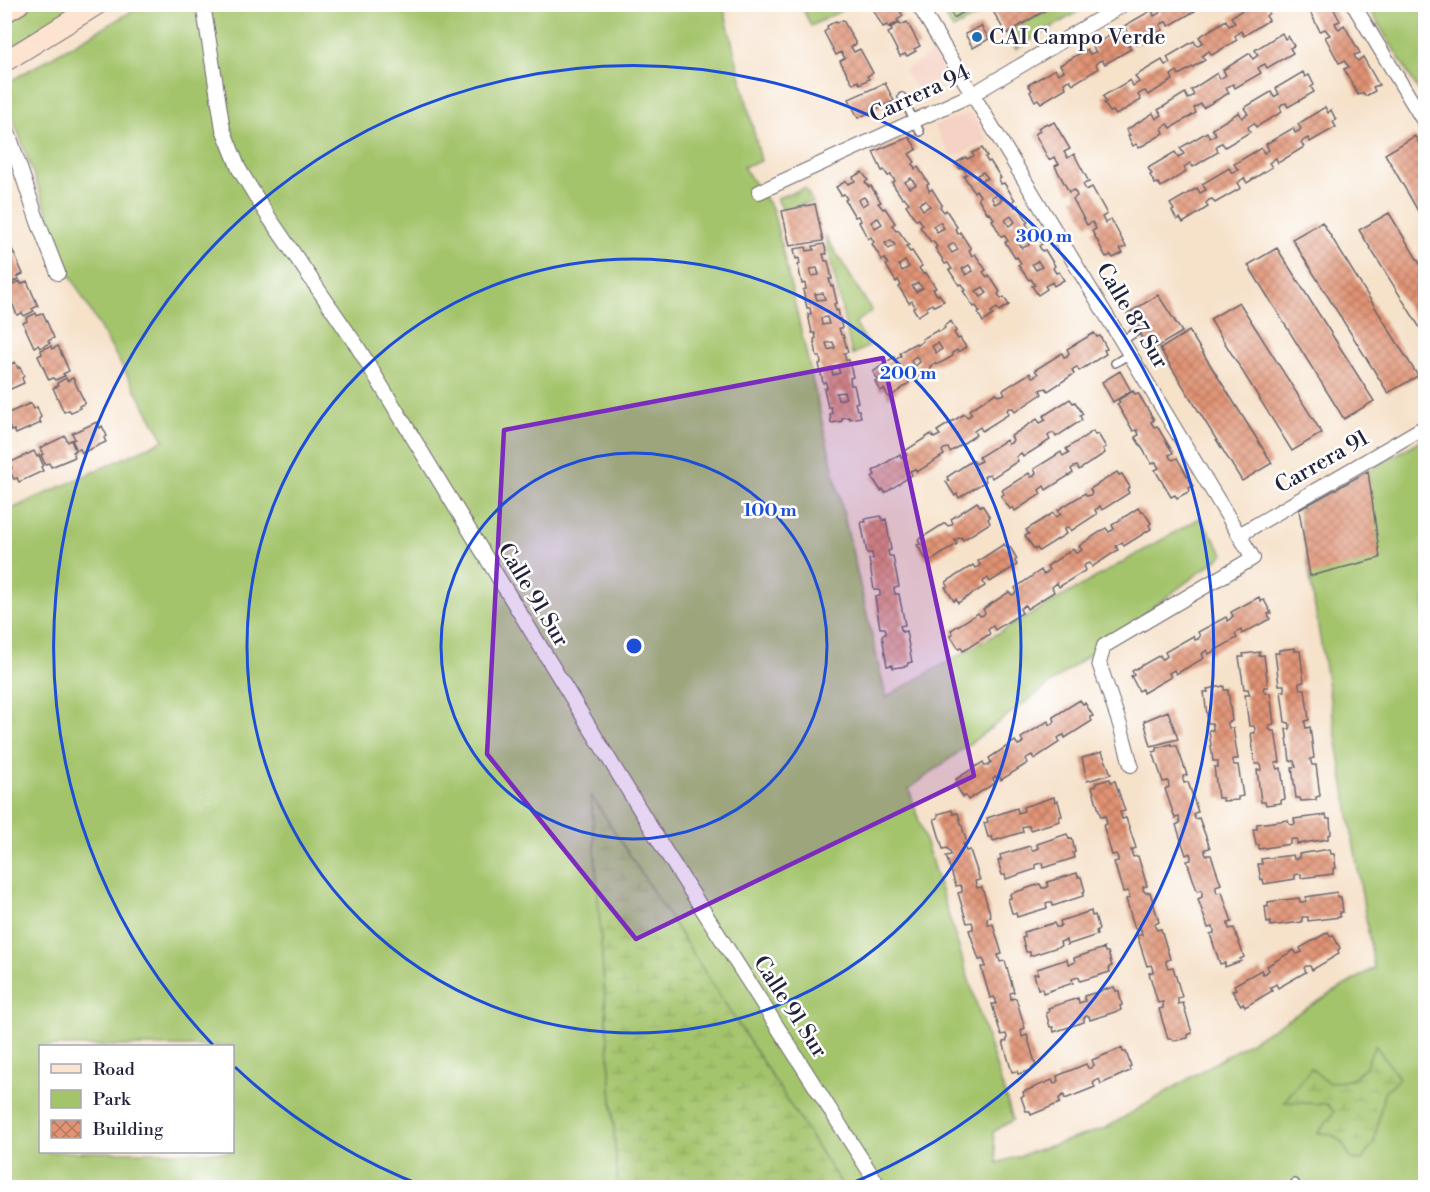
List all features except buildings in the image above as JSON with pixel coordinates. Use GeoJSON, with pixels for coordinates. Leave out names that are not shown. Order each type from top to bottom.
{"type":"FeatureCollection","features":[{"type":"Feature","properties":{"kind":"main road"},"geometry":{"type":"LineString","coordinates":[[4,13],[19,4]]}},
{"type":"Feature","properties":{"kind":"main road"},"geometry":{"type":"LineString","coordinates":[[4,62],[98,4]]}},
{"type":"Feature","properties":{"kind":"street","name":"Calle 91 Sur"},"geometry":{"type":"LineString","coordinates":[[203,4],[223,129],[239,170],[357,346],[664,849],[880,1188]]}},
{"type":"Feature","properties":{"kind":"street","name":"Calle 87 Sur"},"geometry":{"type":"LineString","coordinates":[[918,4],[1253,558],[1104,646],[1099,663],[1131,765]]}},
{"type":"Feature","properties":{"kind":"street","name":"Carrera 94"},"geometry":{"type":"LineString","coordinates":[[759,192],[917,127],[1124,4]]}},
{"type":"Feature","properties":{"kind":"street"},"geometry":{"type":"LineString","coordinates":[[1353,4],[1425,126]]}},
{"type":"Feature","properties":{"kind":"street"},"geometry":{"type":"LineString","coordinates":[[4,120],[38,222],[58,273]]}},
{"type":"Feature","properties":{"kind":"street","name":"Carrera 91"},"geometry":{"type":"LineString","coordinates":[[1239,535],[1425,426]]}},
{"type":"Feature","properties":{"kind":"lane"},"geometry":{"type":"LineString","coordinates":[[902,97],[917,127]]}},
{"type":"Feature","properties":{"kind":"lane"},"geometry":{"type":"LineString","coordinates":[[1122,341],[1137,331]]}},
{"type":"Feature","properties":{"kind":"lane"},"geometry":{"type":"LineString","coordinates":[[1115,363],[1130,354]]}},
{"type":"Feature","properties":{"kind":"highlighted area"},"geometry":{"type":"Polygon","coordinates":[[[883,358],[974,776],[636,939],[487,754],[504,430],[883,358]]]}},
{"type":"Feature","properties":{"kind":"shaded area"},"geometry":{"type":"Polygon","coordinates":[[[933,53],[946,74],[916,90],[904,70],[933,53]]]}},
{"type":"Feature","properties":{"kind":"shaded area"},"geometry":{"type":"Polygon","coordinates":[[[971,112],[988,141],[953,157],[934,126],[971,112]]]}},
{"type":"Feature","properties":{"kind":"green space"},"geometry":{"type":"Polygon","coordinates":[[[30,5],[82,5],[5,51],[5,20],[30,5]]]}},
{"type":"Feature","properties":{"kind":"green space"},"geometry":{"type":"Polygon","coordinates":[[[143,5],[723,5],[761,161],[743,167],[773,210],[886,697],[1200,518],[1224,554],[909,789],[1013,1120],[993,1132],[997,1163],[1106,1128],[1374,968],[1299,510],[1425,438],[1425,1187],[843,1187],[591,796],[618,1187],[5,1187],[5,512],[164,440],[70,275],[5,96],[5,84],[143,5]]]}},
{"type":"Feature","properties":{"kind":"green space"},"geometry":{"type":"Polygon","coordinates":[[[801,5],[852,5],[811,26],[801,5]]]}},
{"type":"Feature","properties":{"kind":"green space"},"geometry":{"type":"Polygon","coordinates":[[[938,5],[945,5],[954,18],[977,5],[989,5],[991,8],[953,29],[938,5]]]}},
{"type":"Feature","properties":{"kind":"green space"},"geometry":{"type":"Polygon","coordinates":[[[1056,5],[1089,5],[1016,49],[1006,34],[1056,5]]]}},
{"type":"Feature","properties":{"kind":"green space"},"geometry":{"type":"Polygon","coordinates":[[[1367,5],[1425,5],[1425,101],[1367,5]]]}},
{"type":"Feature","properties":{"kind":"green space"},"geometry":{"type":"Polygon","coordinates":[[[805,188],[813,202],[782,209],[777,198],[805,188]]]}},
{"type":"Feature","properties":{"kind":"green space"},"geometry":{"type":"Polygon","coordinates":[[[825,235],[872,311],[855,323],[869,346],[852,355],[825,235]]]}},
{"type":"Feature","properties":{"kind":"green space"},"geometry":{"type":"Polygon","coordinates":[[[591,795],[843,1187],[618,1187],[591,795]]]}},
{"type":"Feature","properties":{"kind":"green space"},"geometry":{"type":"Polygon","coordinates":[[[1375,1045],[1399,1078],[1384,1093],[1374,1143],[1361,1161],[1351,1159],[1343,1143],[1336,1137],[1318,1133],[1334,1112],[1327,1104],[1284,1102],[1311,1068],[1328,1083],[1350,1080],[1365,1068],[1375,1045]]]}},
{"type":"Feature","properties":{"kind":"place","name":"CAI Campo Verde"},"geometry":{"type":"Point","coordinates":[977,37]}}]}
